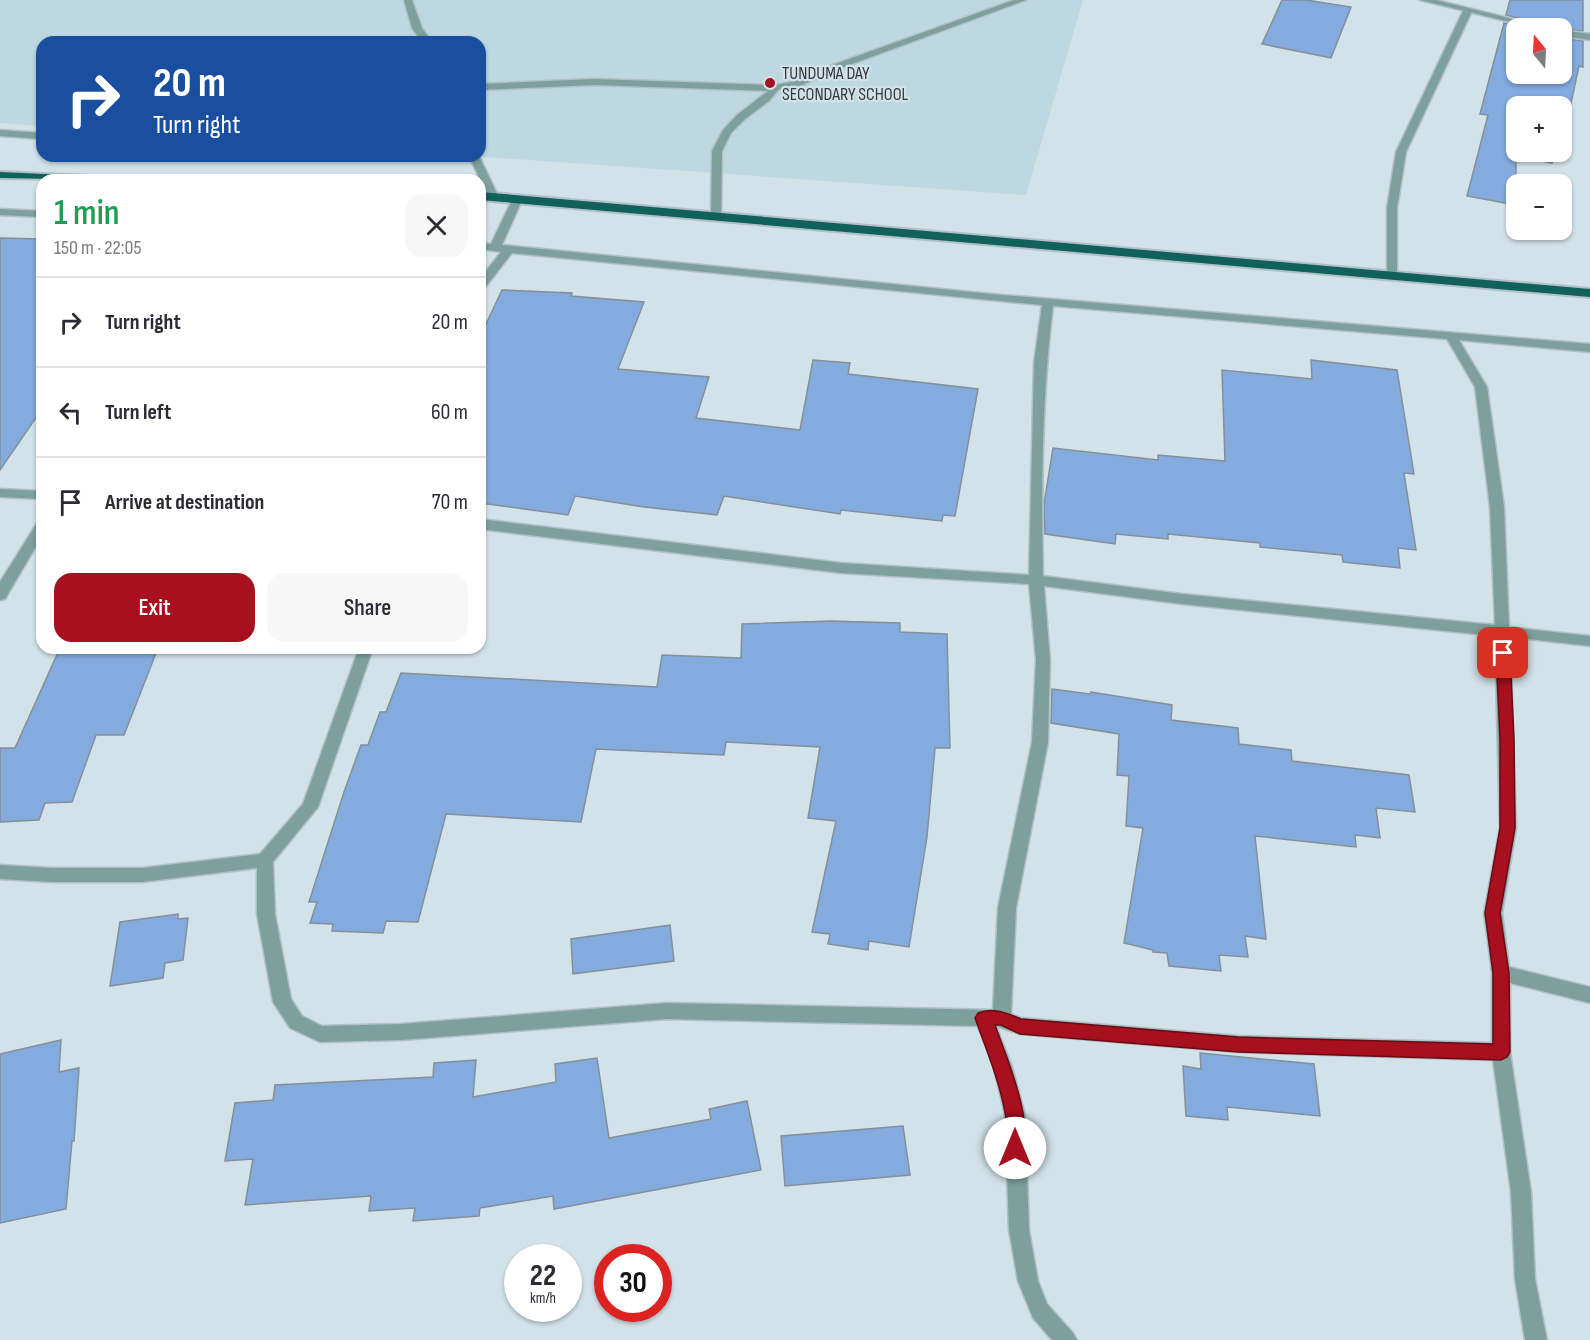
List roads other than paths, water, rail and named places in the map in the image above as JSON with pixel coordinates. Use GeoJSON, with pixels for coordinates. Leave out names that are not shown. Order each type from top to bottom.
{"type":"FeatureCollection","features":[{"type":"Feature","properties":{"kind":"highway"},"geometry":{"type":"LineString","coordinates":[[0,175],[36,177]]}},
{"type":"Feature","properties":{"kind":"highway"},"geometry":{"type":"LineString","coordinates":[[486,196],[1590,293]]}},
{"type":"Feature","properties":{"kind":"street"},"geometry":{"type":"LineString","coordinates":[[408,0],[417,28],[423,36]]}},
{"type":"Feature","properties":{"kind":"street"},"geometry":{"type":"LineString","coordinates":[[486,87],[594,82],[775,88],[798,83],[838,66],[1022,0]]}},
{"type":"Feature","properties":{"kind":"street"},"geometry":{"type":"LineString","coordinates":[[1424,0],[1506,20]]}},
{"type":"Feature","properties":{"kind":"street"},"geometry":{"type":"LineString","coordinates":[[1391,276],[1392,208],[1401,152],[1467,11]]}},
{"type":"Feature","properties":{"kind":"street"},"geometry":{"type":"LineString","coordinates":[[1572,34],[1590,37]]}},
{"type":"Feature","properties":{"kind":"street"},"geometry":{"type":"LineString","coordinates":[[716,216],[717,151],[734,125],[766,99],[775,88]]}},
{"type":"Feature","properties":{"kind":"street"},"geometry":{"type":"LineString","coordinates":[[0,133],[36,136]]}},
{"type":"Feature","properties":{"kind":"street"},"geometry":{"type":"LineString","coordinates":[[495,247],[518,198]]}},
{"type":"Feature","properties":{"kind":"street"},"geometry":{"type":"LineString","coordinates":[[0,212],[36,214]]}},
{"type":"Feature","properties":{"kind":"street"},"geometry":{"type":"LineString","coordinates":[[486,246],[1048,302],[1590,348]]}},
{"type":"Feature","properties":{"kind":"street"},"geometry":{"type":"LineString","coordinates":[[486,278],[510,248]]}},
{"type":"Feature","properties":{"kind":"street"},"geometry":{"type":"LineString","coordinates":[[1048,302],[1040,363],[1036,580],[1042,660],[1040,742],[1007,908],[993,1018],[1015,1115],[1019,1230],[1028,1281],[1040,1311],[1066,1340]]}},
{"type":"Feature","properties":{"kind":"street"},"geometry":{"type":"LineString","coordinates":[[1450,335],[1481,387],[1497,507],[1507,739],[1508,828],[1493,913],[1501,973],[1501,1052],[1521,1192],[1525,1279],[1536,1340]]}},
{"type":"Feature","properties":{"kind":"street"},"geometry":{"type":"LineString","coordinates":[[0,493],[36,495]]}},
{"type":"Feature","properties":{"kind":"street"},"geometry":{"type":"LineString","coordinates":[[486,525],[842,568],[1036,580],[1182,599],[1346,614],[1590,641]]}},
{"type":"Feature","properties":{"kind":"street"},"geometry":{"type":"LineString","coordinates":[[0,595],[20,558],[36,535]]}},
{"type":"Feature","properties":{"kind":"street"},"geometry":{"type":"LineString","coordinates":[[364,654],[310,807],[265,860],[266,914],[282,1002],[296,1022],[320,1034],[401,1032],[667,1011],[993,1018],[1020,1026],[1238,1044],[1501,1052]]}},
{"type":"Feature","properties":{"kind":"street"},"geometry":{"type":"LineString","coordinates":[[0,872],[52,875],[142,875],[265,860]]}},
{"type":"Feature","properties":{"kind":"street"},"geometry":{"type":"LineString","coordinates":[[1501,973],[1590,996]]}},
{"type":"Feature","properties":{"kind":"place","name":"TUNDUMA DAY SECONDARY SCHOOL"},"geometry":{"type":"Point","coordinates":[770,83]}}]}
